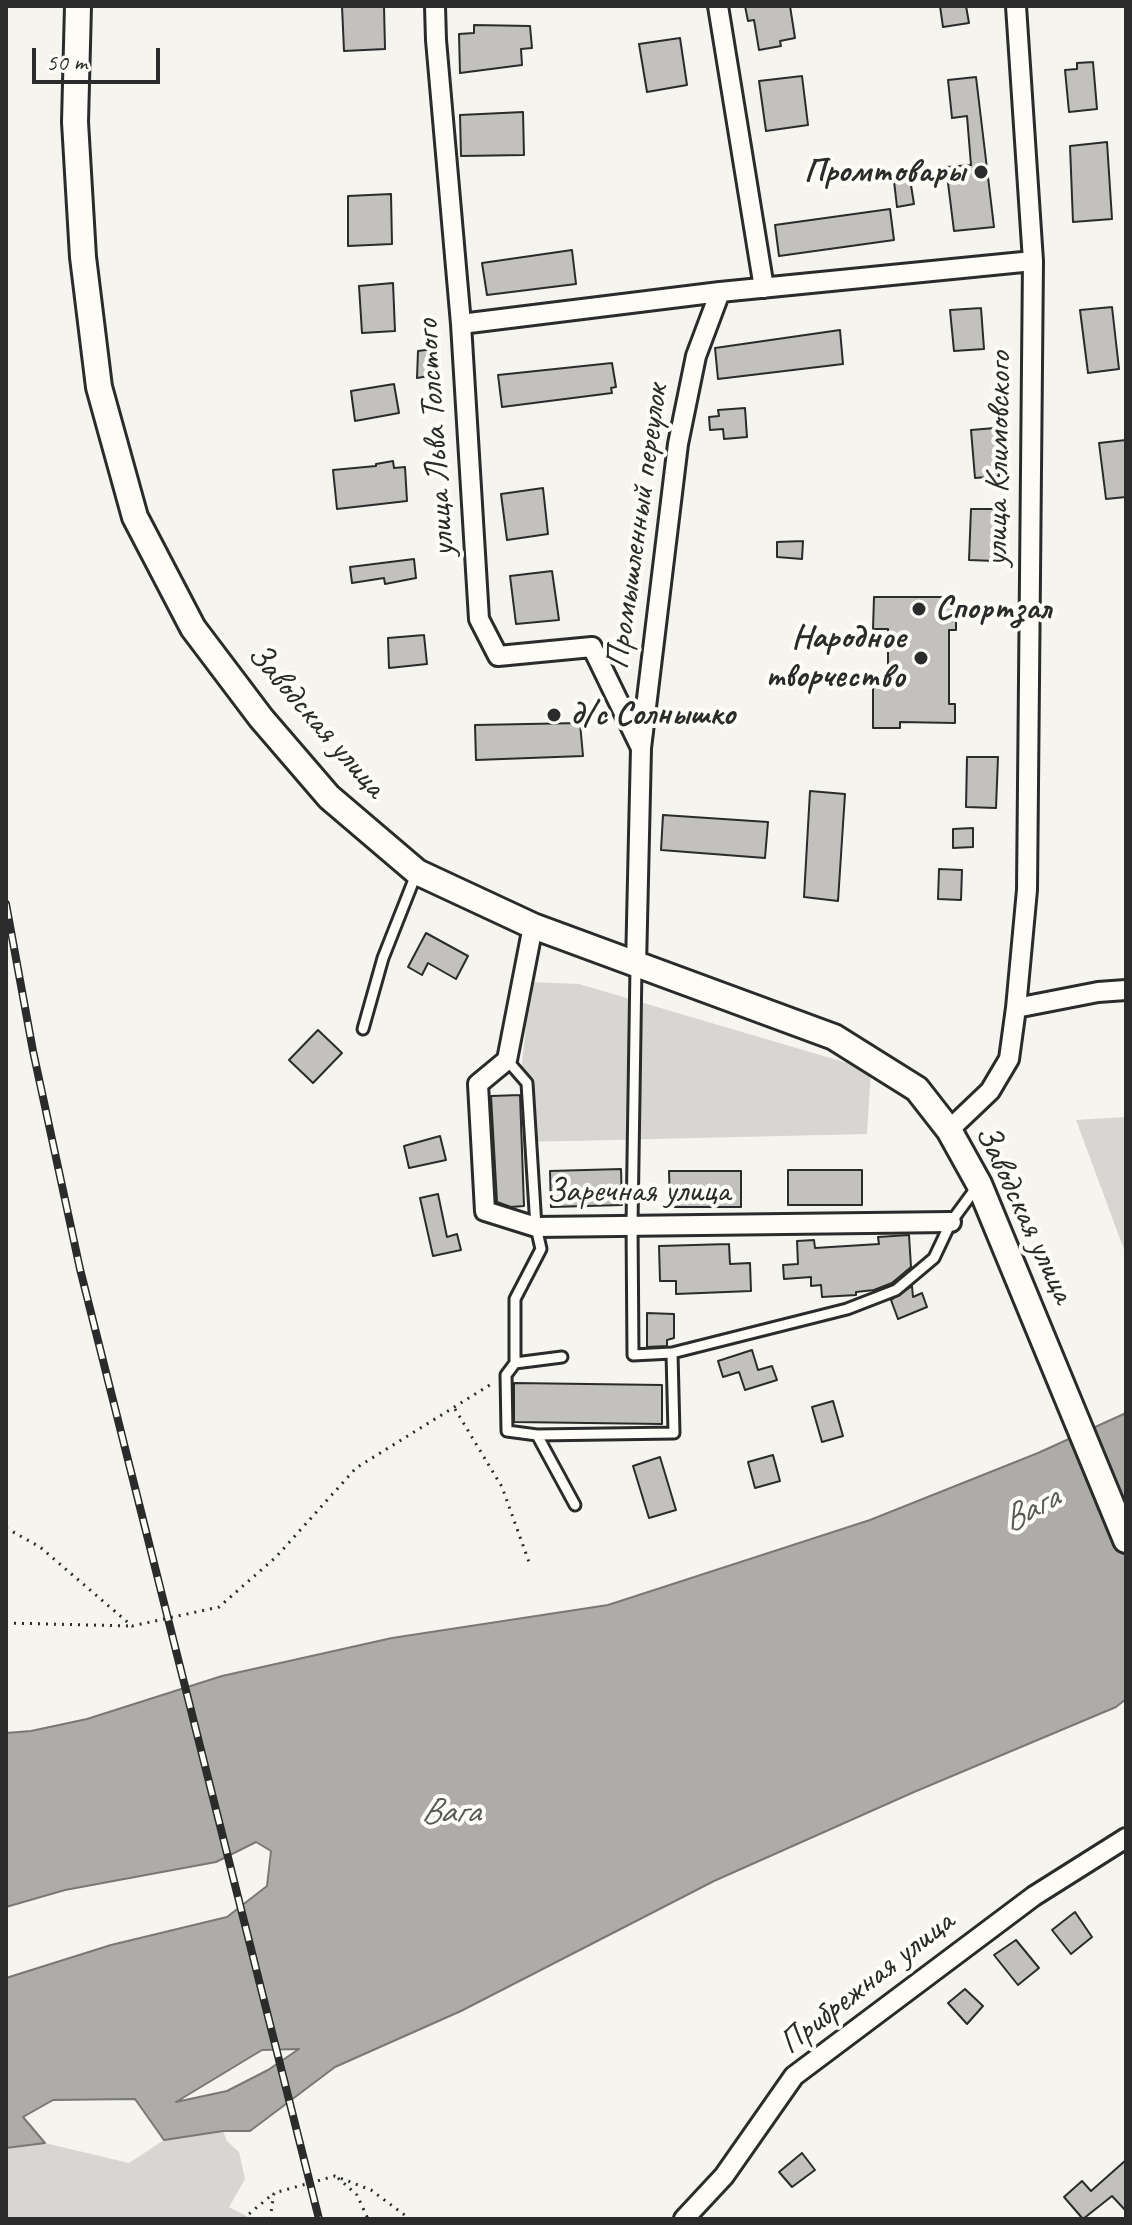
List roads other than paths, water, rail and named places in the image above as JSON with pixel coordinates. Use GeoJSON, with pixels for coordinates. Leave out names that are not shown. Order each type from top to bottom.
{"type":"FeatureCollection","features":[{"type":"Feature","properties":{"kind":"main road","name":"Заводская улица"},"geometry":{"type":"LineString","coordinates":[[78,6],[75,122],[83,257],[99,387],[135,517],[193,628],[261,718],[329,797],[417,872],[533,926],[834,1037],[917,1089],[949,1130],[979,1184],[1126,1540]]}},
{"type":"Feature","properties":{"kind":"street","name":"улица Льва Толстого"},"geometry":{"type":"LineString","coordinates":[[435,6],[461,324],[479,619],[498,656],[592,647],[641,748]]}},
{"type":"Feature","properties":{"kind":"street"},"geometry":{"type":"LineString","coordinates":[[718,6],[764,288]]}},
{"type":"Feature","properties":{"kind":"street","name":"улица Климовского"},"geometry":{"type":"LineString","coordinates":[[949,1130],[990,1091],[1009,1059],[1027,890],[1033,261],[1016,6]]}},
{"type":"Feature","properties":{"kind":"street"},"geometry":{"type":"LineString","coordinates":[[461,324],[720,292],[1033,261]]}},
{"type":"Feature","properties":{"kind":"street","name":"Промышленный переулок"},"geometry":{"type":"LineString","coordinates":[[636,966],[641,748],[678,444],[696,356],[720,292]]}},
{"type":"Feature","properties":{"kind":"street"},"geometry":{"type":"LineString","coordinates":[[507,1060],[533,926]]}},
{"type":"Feature","properties":{"kind":"street"},"geometry":{"type":"LineString","coordinates":[[1016,1008],[1098,992],[1126,990]]}},
{"type":"Feature","properties":{"kind":"street","name":"Заречная улица"},"geometry":{"type":"LineString","coordinates":[[507,1060],[478,1084],[485,1211],[536,1227],[951,1222]]}},
{"type":"Feature","properties":{"kind":"street","name":"Прибрежная улица"},"geometry":{"type":"LineString","coordinates":[[684,2219],[724,2176],[794,2076],[1034,1896],[1126,1838]]}},
{"type":"Feature","properties":{"kind":"lane"},"geometry":{"type":"LineString","coordinates":[[363,1029],[383,958],[417,872]]}},
{"type":"Feature","properties":{"kind":"lane"},"geometry":{"type":"LineString","coordinates":[[636,966],[633,1355],[672,1353],[847,1309],[896,1290],[934,1258],[951,1222],[979,1184]]}},
{"type":"Feature","properties":{"kind":"lane"},"geometry":{"type":"LineString","coordinates":[[507,1060],[527,1083],[536,1227],[541,1249],[515,1299],[515,1363],[506,1375],[507,1431],[537,1435],[674,1433],[672,1353]]}},
{"type":"Feature","properties":{"kind":"lane"},"geometry":{"type":"LineString","coordinates":[[515,1363],[562,1357]]}},
{"type":"Feature","properties":{"kind":"lane"},"geometry":{"type":"LineString","coordinates":[[537,1435],[575,1505]]}},
{"type":"Feature","properties":{"kind":"water","name":"Вага"},"geometry":{"type":"Polygon","coordinates":[[[1126,1413],[1126,1699],[1116,1707],[714,1881],[461,2011],[335,2067],[250,2131],[223,2131],[164,2140],[135,2099],[53,2100],[23,2117],[45,2143],[6,2148],[6,1978],[111,1945],[227,1917],[267,1886],[271,1851],[256,1842],[216,1862],[65,1890],[6,1907],[6,1733],[87,1719],[222,1676],[392,1638],[608,1605],[870,1520],[1038,1453],[1126,1413]],[[299,2049],[262,2050],[176,2102],[227,2091],[268,2070],[299,2049]]]}},
{"type":"Feature","properties":{"kind":"railway"},"geometry":{"type":"LineString","coordinates":[[6,904],[33,1051],[80,1269],[319,2219]]}},
{"type":"Feature","properties":{"kind":"place","name":"Промтовары"},"geometry":{"type":"Point","coordinates":[981,172]}},
{"type":"Feature","properties":{"kind":"place","name":"Спортзал"},"geometry":{"type":"Point","coordinates":[919,609]}},
{"type":"Feature","properties":{"kind":"place","name":"Народное творчество"},"geometry":{"type":"Point","coordinates":[921,658]}},
{"type":"Feature","properties":{"kind":"place","name":"д/с Солнышко"},"geometry":{"type":"Point","coordinates":[554,715]}}]}
